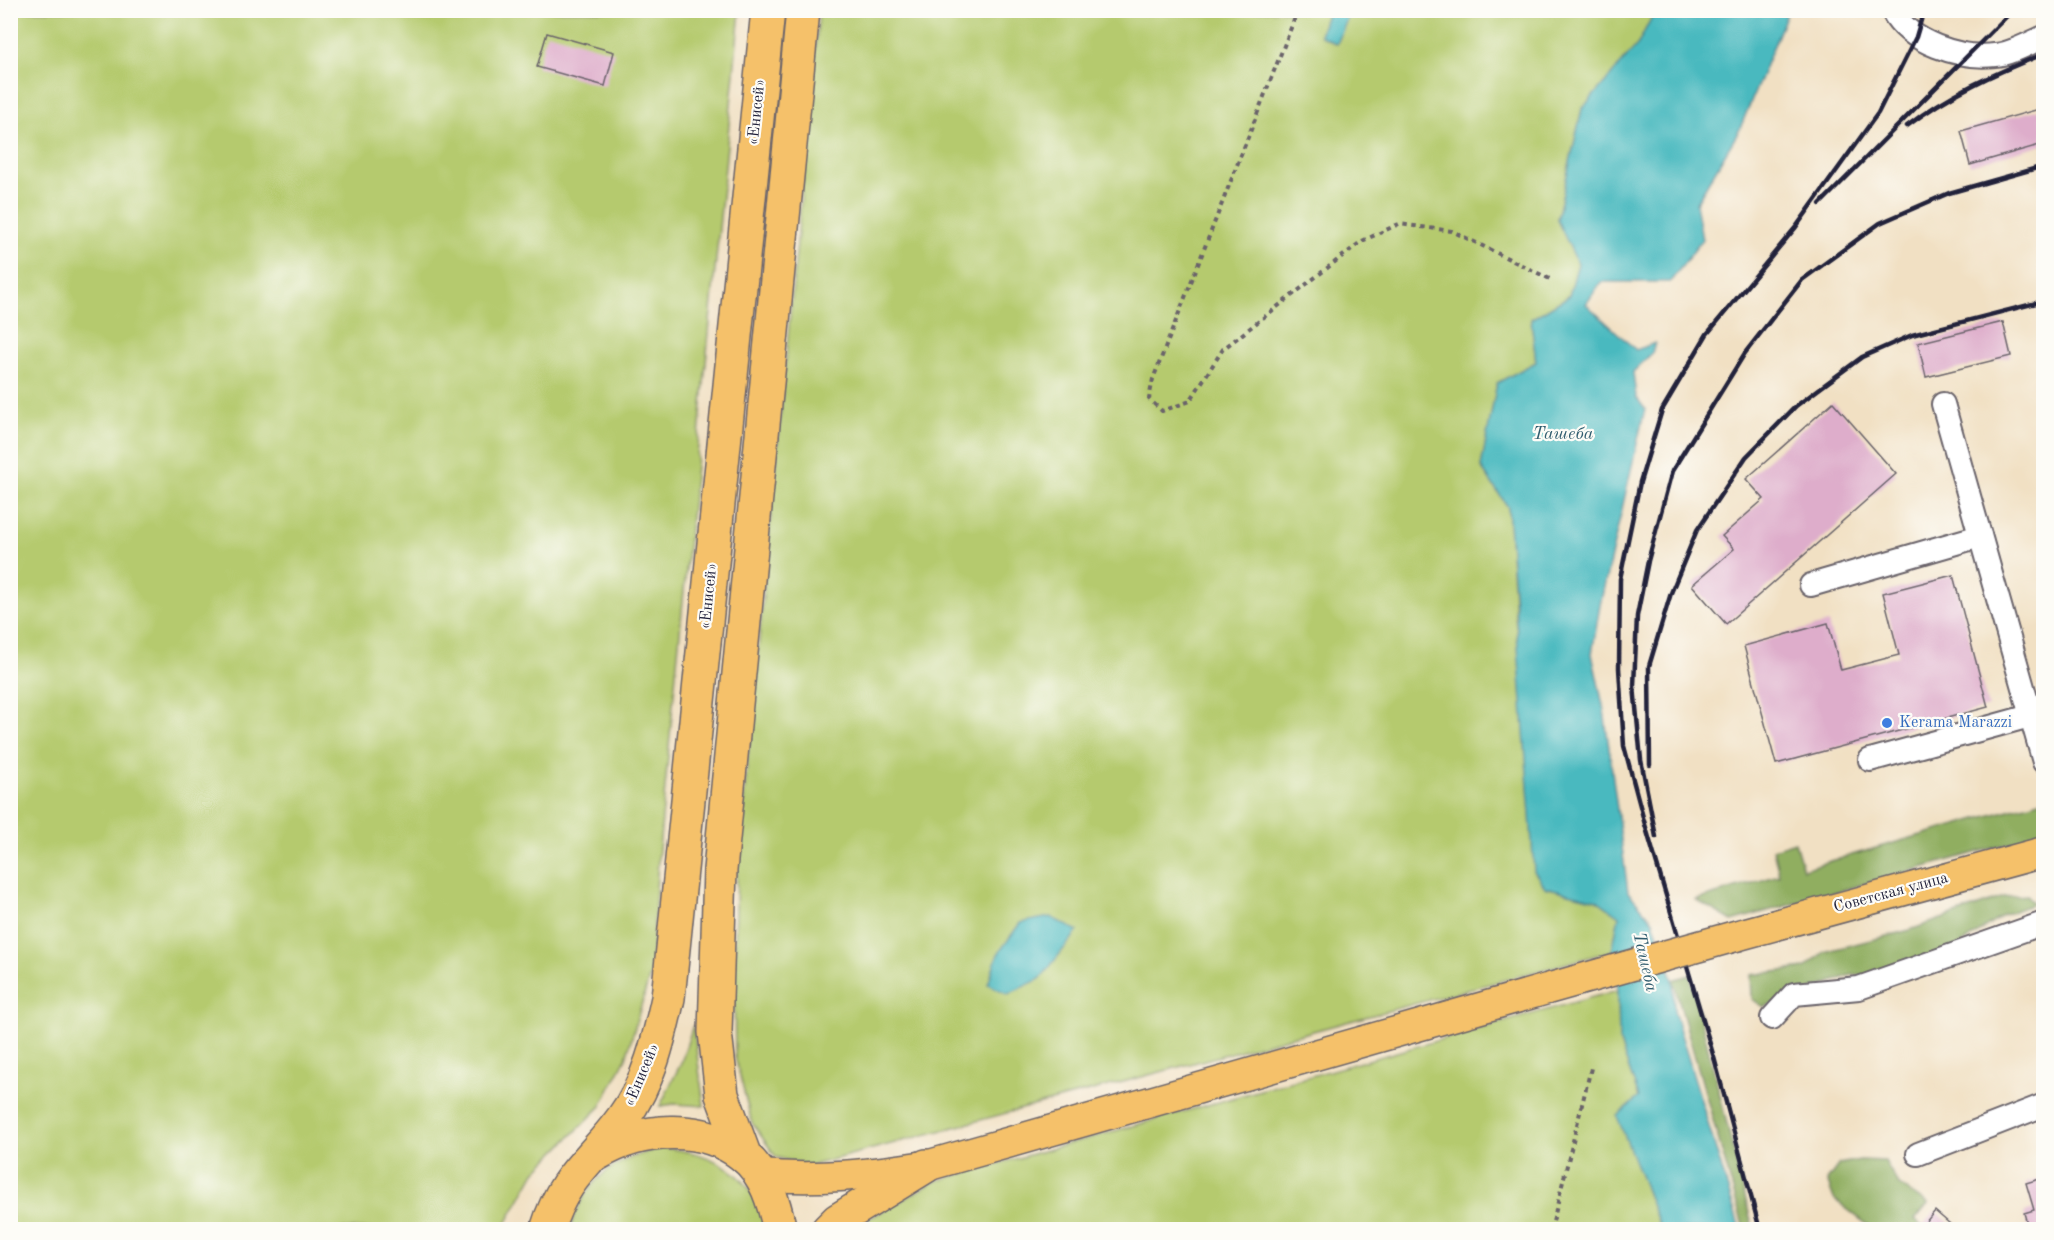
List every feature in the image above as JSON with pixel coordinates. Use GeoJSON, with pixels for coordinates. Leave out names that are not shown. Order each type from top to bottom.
{"type":"FeatureCollection","features":[{"type":"Feature","properties":{"kind":"highway","name":"«Енисей»"},"geometry":{"type":"LineString","coordinates":[[551,1216],[569,1180],[624,1117],[640,1089],[652,1061],[668,998],[768,10]]}},
{"type":"Feature","properties":{"kind":"highway"},"geometry":{"type":"LineString","coordinates":[[780,1230],[773,1200],[752,1166],[722,1095],[715,1032],[720,870],[803,10]]}},
{"type":"Feature","properties":{"kind":"highway","name":"«Енисей»"},"geometry":{"type":"LineString","coordinates":[[587,1159],[617,1142],[644,1135],[671,1132],[696,1134],[722,1142],[752,1166]]}},
{"type":"Feature","properties":{"kind":"highway"},"geometry":{"type":"LineString","coordinates":[[828,1230],[838,1220],[926,1166]]}},
{"type":"Feature","properties":{"kind":"main road","name":"Советская улица"},"geometry":{"type":"LineString","coordinates":[[752,1166],[798,1179],[855,1176],[926,1166],[1739,935],[2043,852]]}},
{"type":"Feature","properties":{"kind":"street"},"geometry":{"type":"LineString","coordinates":[[1892,10],[1898,22],[1916,37],[1966,55],[1997,55],[2043,37]]}},
{"type":"Feature","properties":{"kind":"street"},"geometry":{"type":"LineString","coordinates":[[1943,404],[2043,762]]}},
{"type":"Feature","properties":{"kind":"street"},"geometry":{"type":"LineString","coordinates":[[1811,585],[1980,536]]}},
{"type":"Feature","properties":{"kind":"street"},"geometry":{"type":"LineString","coordinates":[[1870,760],[2030,716]]}},
{"type":"Feature","properties":{"kind":"street"},"geometry":{"type":"LineString","coordinates":[[1772,1018],[1794,994],[1859,988],[2043,923]]}},
{"type":"Feature","properties":{"kind":"street"},"geometry":{"type":"LineString","coordinates":[[1918,1154],[2043,1105]]}},
{"type":"Feature","properties":{"kind":"street"},"geometry":{"type":"LineString","coordinates":[[533,1230],[551,1216]]}},
{"type":"Feature","properties":{"kind":"path"},"geometry":{"type":"LineString","coordinates":[[1298,10],[1153,379],[1149,399],[1162,411],[1190,401],[1223,349],[1362,241],[1399,224],[1452,231],[1550,279]]}},
{"type":"Feature","properties":{"kind":"path"},"geometry":{"type":"LineString","coordinates":[[1551,1230],[1592,1064]]}},
{"type":"Feature","properties":{"kind":"green space"},"geometry":{"type":"Polygon","coordinates":[[[10,11],[740,11],[658,860],[651,971],[626,1058],[601,1106],[535,1172],[503,1229],[11,1229],[10,11]]]}},
{"type":"Feature","properties":{"kind":"green space"},"geometry":{"type":"Polygon","coordinates":[[[819,11],[1328,11],[1320,35],[1337,44],[1350,11],[1655,11],[1638,44],[1582,109],[1557,219],[1578,264],[1569,296],[1531,319],[1536,362],[1497,383],[1481,467],[1508,507],[1515,616],[1545,887],[1597,900],[1619,916],[1612,951],[809,1166],[776,1157],[752,1123],[735,1057],[734,982],[737,872],[819,11]]]}},
{"type":"Feature","properties":{"kind":"green space"},"geometry":{"type":"Polygon","coordinates":[[[2043,800],[2043,834],[1732,921],[1696,900],[1779,875],[1773,849],[1795,842],[1803,869],[2043,800]]]}},
{"type":"Feature","properties":{"kind":"green space"},"geometry":{"type":"Polygon","coordinates":[[[2027,895],[2033,904],[2004,915],[1951,951],[1877,977],[1851,975],[1764,1007],[1752,999],[1751,975],[1805,968],[1824,952],[1910,930],[2004,897],[2027,895]]]}},
{"type":"Feature","properties":{"kind":"green space"},"geometry":{"type":"Polygon","coordinates":[[[1690,975],[1753,1229],[1744,1229],[1673,980],[1690,975]]]}},
{"type":"Feature","properties":{"kind":"green space"},"geometry":{"type":"Polygon","coordinates":[[[1618,990],[1619,1040],[1639,1097],[1645,1188],[1661,1229],[849,1230],[936,1181],[1618,990]]]}},
{"type":"Feature","properties":{"kind":"green space"},"geometry":{"type":"Polygon","coordinates":[[[693,1025],[704,1106],[674,1104],[660,1106],[681,1063],[693,1025]]]}},
{"type":"Feature","properties":{"kind":"green space"},"geometry":{"type":"Polygon","coordinates":[[[664,1148],[702,1155],[736,1174],[755,1198],[767,1230],[570,1230],[584,1197],[604,1174],[630,1158],[664,1148]]]}},
{"type":"Feature","properties":{"kind":"green space"},"geometry":{"type":"Polygon","coordinates":[[[1860,1160],[1885,1161],[1898,1184],[1928,1204],[1915,1220],[1925,1229],[1873,1229],[1834,1199],[1827,1180],[1839,1164],[1860,1160]]]}},
{"type":"Feature","properties":{"kind":"water"},"geometry":{"type":"Polygon","coordinates":[[[1328,11],[1350,11],[1337,44],[1320,35],[1328,11]]]}},
{"type":"Feature","properties":{"kind":"water","name":"Ташеба"},"geometry":{"type":"Polygon","coordinates":[[[1655,11],[1788,11],[1739,131],[1696,203],[1702,240],[1670,282],[1601,282],[1586,304],[1636,350],[1655,343],[1652,353],[1633,372],[1636,397],[1645,409],[1600,605],[1592,654],[1604,710],[1628,892],[1653,921],[1673,980],[1674,1011],[1740,1229],[1661,1229],[1617,1116],[1639,1097],[1619,1040],[1618,990],[1612,951],[1619,916],[1597,900],[1545,887],[1534,871],[1508,507],[1481,467],[1497,383],[1536,362],[1531,319],[1569,296],[1578,264],[1557,220],[1582,109],[1638,44],[1655,11]]]}},
{"type":"Feature","properties":{"kind":"water"},"geometry":{"type":"Polygon","coordinates":[[[1050,917],[1078,931],[1040,979],[1008,994],[988,984],[998,954],[1020,923],[1050,917]]]}},
{"type":"Feature","properties":{"kind":"building"},"geometry":{"type":"Polygon","coordinates":[[[547,33],[614,52],[605,86],[537,67],[547,33]]]}},
{"type":"Feature","properties":{"kind":"building"},"geometry":{"type":"Polygon","coordinates":[[[2043,108],[2043,144],[1970,165],[1961,131],[2043,108]]]}},
{"type":"Feature","properties":{"kind":"building"},"geometry":{"type":"Polygon","coordinates":[[[2003,322],[2011,356],[1926,377],[1918,343],[2003,322]]]}},
{"type":"Feature","properties":{"kind":"building"},"geometry":{"type":"Polygon","coordinates":[[[1833,402],[1896,474],[1726,624],[1692,585],[1734,549],[1722,536],[1764,499],[1746,479],[1833,402]]]}},
{"type":"Feature","properties":{"kind":"building"},"geometry":{"type":"Polygon","coordinates":[[[1953,575],[1988,707],[1776,764],[1744,646],[1828,623],[1841,670],[1899,655],[1883,593],[1953,575]]]}},
{"type":"Feature","properties":{"kind":"building"},"geometry":{"type":"Polygon","coordinates":[[[2043,1178],[2043,1230],[2029,1230],[2024,1213],[2034,1210],[2026,1183],[2043,1178]]]}},
{"type":"Feature","properties":{"kind":"building"},"geometry":{"type":"Polygon","coordinates":[[[1935,1211],[1957,1230],[1919,1230],[1935,1211]]]}},
{"type":"Feature","properties":{"kind":"railway"},"geometry":{"type":"LineString","coordinates":[[1760,1230],[1715,1061],[1624,746],[1619,668],[1620,579],[1640,482],[1662,410],[1707,334],[1796,227],[1878,113],[1916,37],[1924,10]]}},
{"type":"Feature","properties":{"kind":"railway"},"geometry":{"type":"LineString","coordinates":[[1820,204],[2013,10]]}},
{"type":"Feature","properties":{"kind":"railway"},"geometry":{"type":"LineString","coordinates":[[1907,126],[1939,104],[1973,85],[2044,54]]}},
{"type":"Feature","properties":{"kind":"railway"},"geometry":{"type":"LineString","coordinates":[[1656,837],[1641,760],[1634,686],[1637,616],[1648,561],[1672,471],[1745,353],[1802,280],[1880,223],[1949,193],[2044,166]]}},
{"type":"Feature","properties":{"kind":"railway"},"geometry":{"type":"LineString","coordinates":[[1650,765],[1649,666],[1671,593],[1697,530],[1746,457],[1796,406],[1862,357],[1912,335],[2044,301]]}},
{"type":"Feature","properties":{"kind":"place","name":"Kerama Marazzi"},"geometry":{"type":"Point","coordinates":[1887,723]}}]}
